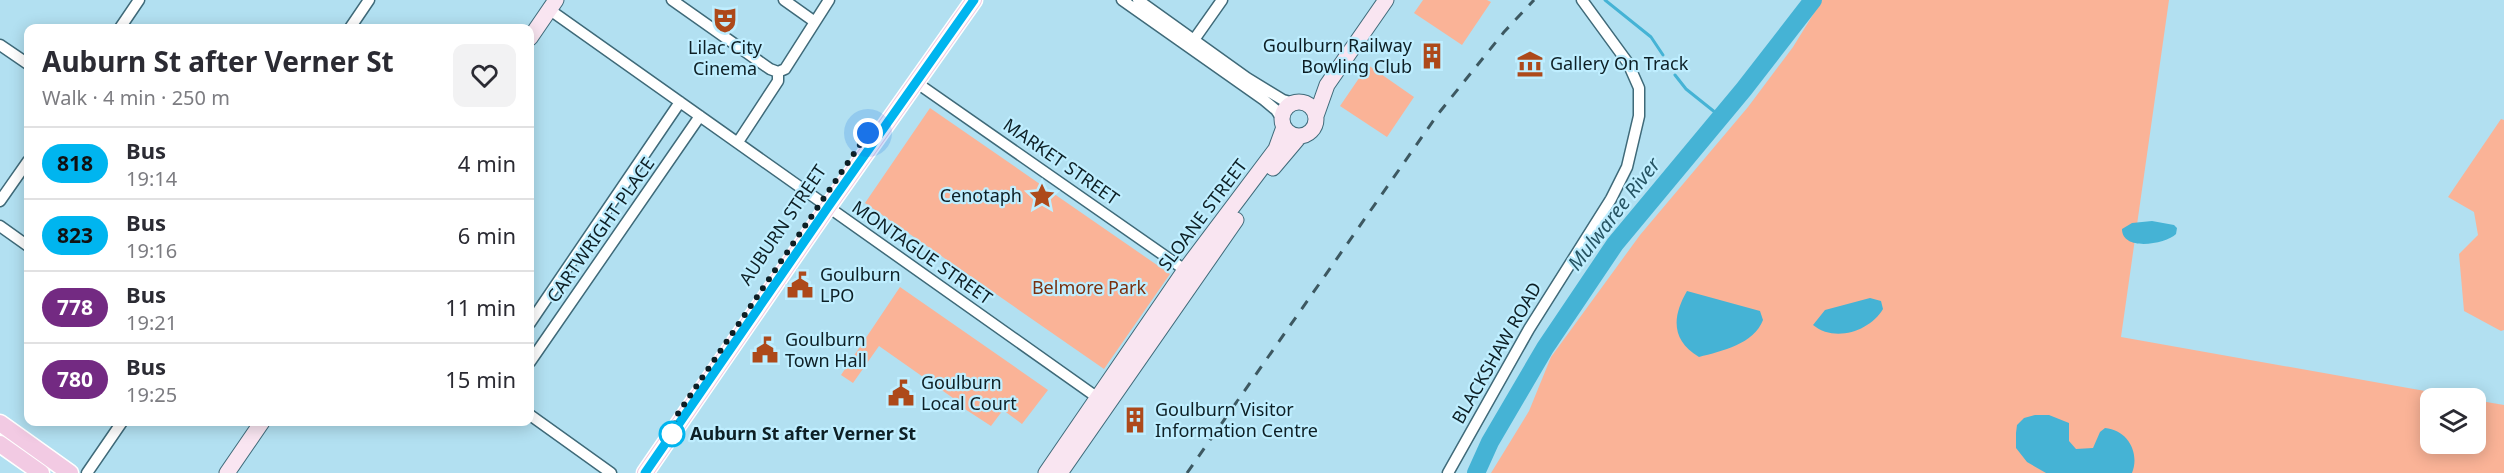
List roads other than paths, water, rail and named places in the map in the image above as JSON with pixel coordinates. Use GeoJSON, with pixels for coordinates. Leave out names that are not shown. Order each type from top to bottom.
{"type":"FeatureCollection","features":[{"type":"Feature","properties":{"kind":"main road","name":"AUBURN STREET"},"geometry":{"type":"LineString","coordinates":[[645,473],[825,204],[892,99],[963,0]]}},
{"type":"Feature","properties":{"kind":"main road","name":"AUBURN STREET"},"geometry":{"type":"LineString","coordinates":[[638,473],[825,204],[917,83],[974,0]]}},
{"type":"Feature","properties":{"kind":"main road"},"geometry":{"type":"LineString","coordinates":[[0,423],[70,473]]}},
{"type":"Feature","properties":{"kind":"main road"},"geometry":{"type":"LineString","coordinates":[[0,444],[41,473]]}},
{"type":"Feature","properties":{"kind":"main road"},"geometry":{"type":"LineString","coordinates":[[0,449],[24,461]]}},
{"type":"Feature","properties":{"kind":"street"},"geometry":{"type":"LineString","coordinates":[[123,24],[139,0]]}},
{"type":"Feature","properties":{"kind":"street"},"geometry":{"type":"LineString","coordinates":[[353,24],[369,0]]}},
{"type":"Feature","properties":{"kind":"street"},"geometry":{"type":"LineString","coordinates":[[672,0],[770,69],[778,72],[785,69],[829,0]]}},
{"type":"Feature","properties":{"kind":"street"},"geometry":{"type":"LineString","coordinates":[[784,0],[815,22]]}},
{"type":"Feature","properties":{"kind":"street"},"geometry":{"type":"LineString","coordinates":[[1122,0],[1283,100],[1312,107],[1316,116]]}},
{"type":"Feature","properties":{"kind":"street"},"geometry":{"type":"LineString","coordinates":[[1138,0],[1276,110],[1292,135],[1300,136],[1306,135],[1315,127],[1316,116],[1327,85],[1386,0]]}},
{"type":"Feature","properties":{"kind":"street"},"geometry":{"type":"LineString","coordinates":[[1192,43],[1222,0]]}},
{"type":"Feature","properties":{"kind":"street","name":"BLACKSHAW ROAD"},"geometry":{"type":"LineString","coordinates":[[1575,0],[1591,21],[1600,27]]}},
{"type":"Feature","properties":{"kind":"street","name":"BLACKSHAW ROAD"},"geometry":{"type":"LineString","coordinates":[[1448,473],[1529,329],[1611,200],[1627,167],[1639,116],[1639,88],[1628,63],[1582,0]]}},
{"type":"Feature","properties":{"kind":"street"},"geometry":{"type":"LineString","coordinates":[[534,32],[553,5]]}},
{"type":"Feature","properties":{"kind":"street","name":"MONTAGUE STREET"},"geometry":{"type":"LineString","coordinates":[[553,5],[680,102],[1098,398]]}},
{"type":"Feature","properties":{"kind":"street"},"geometry":{"type":"LineString","coordinates":[[0,45],[24,61]]}},
{"type":"Feature","properties":{"kind":"street"},"geometry":{"type":"LineString","coordinates":[[738,142],[778,81],[778,72]]}},
{"type":"Feature","properties":{"kind":"street","name":"MARKET STREET"},"geometry":{"type":"LineString","coordinates":[[917,83],[1185,270]]}},
{"type":"Feature","properties":{"kind":"street"},"geometry":{"type":"LineString","coordinates":[[1283,123],[1286,109],[1327,85]]}},
{"type":"Feature","properties":{"kind":"street","name":"CARTWRIGHT PLACE"},"geometry":{"type":"LineString","coordinates":[[534,317],[680,102]]}},
{"type":"Feature","properties":{"kind":"street","name":"CARTWRIGHT PLACE"},"geometry":{"type":"LineString","coordinates":[[534,356],[700,116]]}},
{"type":"Feature","properties":{"kind":"street","name":"SLOANE STREET"},"geometry":{"type":"LineString","coordinates":[[1046,473],[1185,270],[1276,149],[1283,123]]}},
{"type":"Feature","properties":{"kind":"street","name":"SLOANE STREET"},"geometry":{"type":"LineString","coordinates":[[1060,473],[1234,222],[1277,163],[1300,136]]}},
{"type":"Feature","properties":{"kind":"street"},"geometry":{"type":"LineString","coordinates":[[0,201],[24,166]]}},
{"type":"Feature","properties":{"kind":"street"},"geometry":{"type":"LineString","coordinates":[[1185,270],[1201,262],[1220,235],[1234,222]]}},
{"type":"Feature","properties":{"kind":"street"},"geometry":{"type":"LineString","coordinates":[[0,226],[24,243]]}},
{"type":"Feature","properties":{"kind":"street"},"geometry":{"type":"LineString","coordinates":[[1098,398],[1106,397],[1132,361],[1144,351]]}},
{"type":"Feature","properties":{"kind":"street"},"geometry":{"type":"LineString","coordinates":[[534,418],[611,473]]}},
{"type":"Feature","properties":{"kind":"street"},"geometry":{"type":"LineString","coordinates":[[87,473],[119,426]]}},
{"type":"Feature","properties":{"kind":"street"},"geometry":{"type":"LineString","coordinates":[[227,473],[259,426]]}},
{"type":"Feature","properties":{"kind":"street"},"geometry":{"type":"LineString","coordinates":[[1075,452],[1091,439]]}},
{"type":"Feature","properties":{"kind":"water"},"geometry":{"type":"Polygon","coordinates":[[[2152,221],[2174,225],[2177,228],[2176,234],[2163,241],[2145,244],[2129,241],[2124,236],[2122,229],[2132,223],[2152,221]]]}},
{"type":"Feature","properties":{"kind":"water"},"geometry":{"type":"Polygon","coordinates":[[[1687,291],[1760,311],[1763,320],[1759,328],[1745,341],[1699,357],[1683,343],[1677,327],[1679,310],[1687,291]]]}},
{"type":"Feature","properties":{"kind":"water"},"geometry":{"type":"Polygon","coordinates":[[[1870,298],[1881,301],[1883,309],[1877,317],[1861,328],[1841,334],[1831,333],[1813,325],[1825,310],[1870,298]]]}},
{"type":"Feature","properties":{"kind":"water"},"geometry":{"type":"Polygon","coordinates":[[[2049,415],[2069,423],[2069,441],[2076,449],[2093,448],[2100,432],[2105,428],[2120,433],[2133,450],[2132,473],[2046,473],[2027,462],[2016,448],[2017,425],[2024,418],[2049,415]]]}},
{"type":"Feature","properties":{"kind":"waterway"},"geometry":{"type":"LineString","coordinates":[[1605,0],[1651,37],[1663,55]]}},
{"type":"Feature","properties":{"kind":"waterway","name":"Mulwaree River"},"geometry":{"type":"LineString","coordinates":[[1476,473],[1490,442],[1545,348],[1615,244],[1744,89],[1813,0]]}},
{"type":"Feature","properties":{"kind":"waterway"},"geometry":{"type":"LineString","coordinates":[[1675,75],[1686,89],[1721,117]]}},
{"type":"Feature","properties":{"kind":"railway"},"geometry":{"type":"LineString","coordinates":[[1187,473],[1438,114],[1504,32],[1534,0]]}},
{"type":"Feature","properties":{"kind":"place","name":"Lilac City Cinema"},"geometry":{"type":"Point","coordinates":[725,20]}},
{"type":"Feature","properties":{"kind":"place","name":"Goulburn Railway Bowling Club"},"geometry":{"type":"Point","coordinates":[1432,56]}},
{"type":"Feature","properties":{"kind":"place","name":"Gallery On Track"},"geometry":{"type":"Point","coordinates":[1530,64]}},
{"type":"Feature","properties":{"kind":"place","name":"Cenotaph"},"geometry":{"type":"Point","coordinates":[1042,196]}},
{"type":"Feature","properties":{"kind":"place","name":"Goulburn LPO"},"geometry":{"type":"Point","coordinates":[800,285]}},
{"type":"Feature","properties":{"kind":"place","name":"Goulburn Town Hall"},"geometry":{"type":"Point","coordinates":[765,350]}},
{"type":"Feature","properties":{"kind":"place","name":"Goulburn Local Court"},"geometry":{"type":"Point","coordinates":[901,393]}},
{"type":"Feature","properties":{"kind":"place","name":"Goulburn Visitor Information Centre"},"geometry":{"type":"Point","coordinates":[1135,420]}},
{"type":"Feature","properties":{"kind":"place","name":"Auburn St after Verner St"},"geometry":{"type":"Point","coordinates":[672,434]}},
{"type":"Feature","properties":{"kind":"park label","name":"Belmore Park"},"geometry":{"type":"Point","coordinates":[1089,288]}}]}
